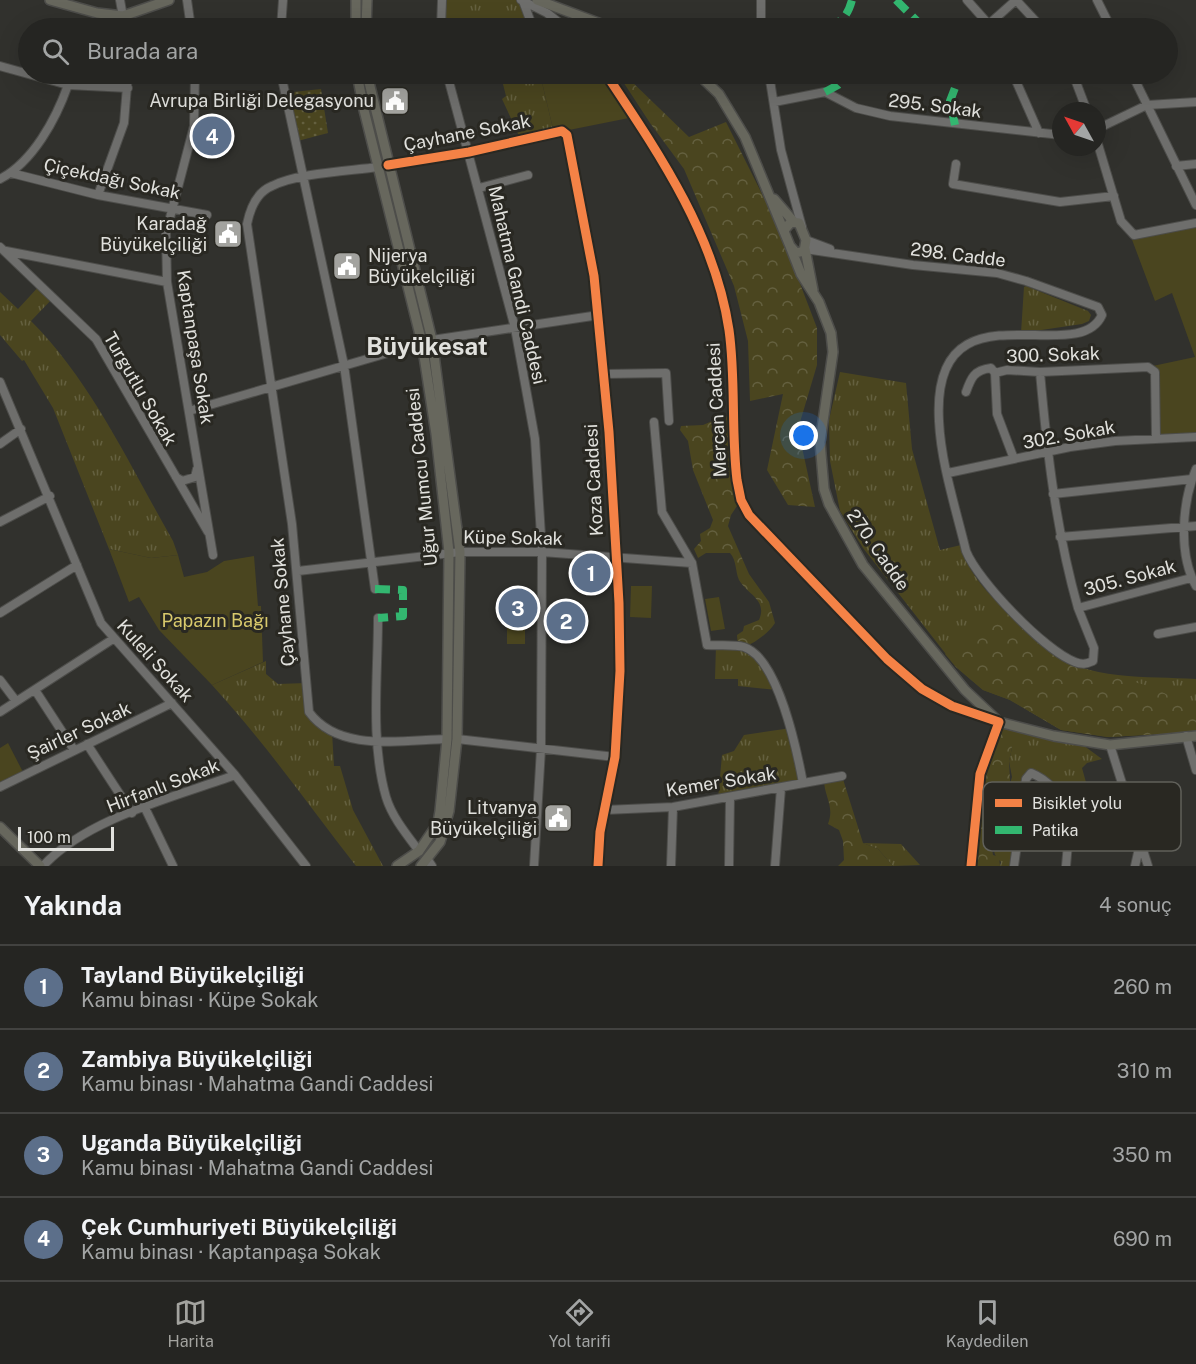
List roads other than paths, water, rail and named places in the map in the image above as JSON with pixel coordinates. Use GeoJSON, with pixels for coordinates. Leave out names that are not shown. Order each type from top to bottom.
{"type":"FeatureCollection","features":[{"type":"Feature","properties":{"kind":"main road"},"geometry":{"type":"LineString","coordinates":[[50,0],[97,13],[123,16],[169,0]]}},
{"type":"Feature","properties":{"kind":"main road"},"geometry":{"type":"LineString","coordinates":[[356,0],[356,18]]}},
{"type":"Feature","properties":{"kind":"main road"},"geometry":{"type":"LineString","coordinates":[[366,18],[367,0]]}},
{"type":"Feature","properties":{"kind":"main road"},"geometry":{"type":"LineString","coordinates":[[537,0],[585,18]]}},
{"type":"Feature","properties":{"kind":"main road","name":"Uğur Mumcu Caddesi"},"geometry":{"type":"LineString","coordinates":[[359,84],[378,167],[427,342],[449,552],[452,739],[438,823],[419,851],[397,866]]}},
{"type":"Feature","properties":{"kind":"main road","name":"Uğur Mumcu Caddesi"},"geometry":{"type":"LineString","coordinates":[[369,84],[427,342],[460,552],[446,825],[440,842],[427,864]]}},
{"type":"Feature","properties":{"kind":"main road"},"geometry":{"type":"LineString","coordinates":[[708,84],[719,94],[732,114],[747,141],[771,195],[793,221],[803,228]]}},
{"type":"Feature","properties":{"kind":"main road","name":"Çayhane Sokak"},"geometry":{"type":"LineString","coordinates":[[378,167],[388,165]]}},
{"type":"Feature","properties":{"kind":"main road","name":"270. Cadde"},"geometry":{"type":"LineString","coordinates":[[771,195],[801,274],[814,292],[827,320],[833,352],[822,415],[820,442],[824,489],[834,518],[876,582],[965,690],[999,722]]}},
{"type":"Feature","properties":{"kind":"main road"},"geometry":{"type":"LineString","coordinates":[[785,229],[793,221]]}},
{"type":"Feature","properties":{"kind":"main road","name":"270. Cadde"},"geometry":{"type":"LineString","coordinates":[[803,228],[814,292]]}},
{"type":"Feature","properties":{"kind":"main road"},"geometry":{"type":"LineString","coordinates":[[790,246],[798,253],[806,245]]}},
{"type":"Feature","properties":{"kind":"main road"},"geometry":{"type":"LineString","coordinates":[[999,722],[1054,736],[1110,744],[1191,736]]}},
{"type":"Feature","properties":{"kind":"main road"},"geometry":{"type":"LineString","coordinates":[[0,827],[41,866]]}},
{"type":"Feature","properties":{"kind":"street"},"geometry":{"type":"LineString","coordinates":[[120,0],[123,16]]}},
{"type":"Feature","properties":{"kind":"street"},"geometry":{"type":"LineString","coordinates":[[187,0],[190,18]]}},
{"type":"Feature","properties":{"kind":"street"},"geometry":{"type":"LineString","coordinates":[[282,18],[283,0]]}},
{"type":"Feature","properties":{"kind":"street"},"geometry":{"type":"LineString","coordinates":[[441,18],[442,0]]}},
{"type":"Feature","properties":{"kind":"street"},"geometry":{"type":"LineString","coordinates":[[761,0],[761,18]]}},
{"type":"Feature","properties":{"kind":"street"},"geometry":{"type":"LineString","coordinates":[[968,0],[984,18]]}},
{"type":"Feature","properties":{"kind":"street"},"geometry":{"type":"LineString","coordinates":[[999,18],[1016,0],[1033,18]]}},
{"type":"Feature","properties":{"kind":"street"},"geometry":{"type":"LineString","coordinates":[[1097,0],[1106,18]]}},
{"type":"Feature","properties":{"kind":"street"},"geometry":{"type":"LineString","coordinates":[[522,1],[529,18]]}},
{"type":"Feature","properties":{"kind":"street"},"geometry":{"type":"LineString","coordinates":[[522,1],[553,18]]}},
{"type":"Feature","properties":{"kind":"street"},"geometry":{"type":"LineString","coordinates":[[0,66],[18,71]]}},
{"type":"Feature","properties":{"kind":"street"},"geometry":{"type":"LineString","coordinates":[[64,84],[128,88]]}},
{"type":"Feature","properties":{"kind":"street"},"geometry":{"type":"LineString","coordinates":[[98,195],[124,123],[128,84]]}},
{"type":"Feature","properties":{"kind":"street","name":"Kaptanpaşa Sokak"},"geometry":{"type":"LineString","coordinates":[[195,84],[194,126],[171,206],[166,233],[167,282],[213,555]]}},
{"type":"Feature","properties":{"kind":"street"},"geometry":{"type":"LineString","coordinates":[[283,84],[344,366],[375,589]]}},
{"type":"Feature","properties":{"kind":"street","name":"Mahatma Gandi Caddesi"},"geometry":{"type":"LineString","coordinates":[[450,84],[515,328],[535,439],[542,552],[541,749],[534,866]]}},
{"type":"Feature","properties":{"kind":"street","name":"Mercan Caddesi"},"geometry":{"type":"LineString","coordinates":[[612,84],[676,186],[713,265],[724,303],[731,349],[737,480],[741,500],[749,515],[817,588],[916,684],[952,706],[999,722]]}},
{"type":"Feature","properties":{"kind":"street","name":"270. Cadde"},"geometry":{"type":"LineString","coordinates":[[771,84],[781,150],[803,228]]}},
{"type":"Feature","properties":{"kind":"street"},"geometry":{"type":"LineString","coordinates":[[1018,84],[1040,133]]}},
{"type":"Feature","properties":{"kind":"street"},"geometry":{"type":"LineString","coordinates":[[1077,84],[1084,102]]}},
{"type":"Feature","properties":{"kind":"street"},"geometry":{"type":"LineString","coordinates":[[1137,84],[1196,205]]}},
{"type":"Feature","properties":{"kind":"street"},"geometry":{"type":"LineString","coordinates":[[0,167],[6,176],[37,144],[55,114],[68,85]]}},
{"type":"Feature","properties":{"kind":"street","name":"295. Sokak"},"geometry":{"type":"LineString","coordinates":[[774,102],[825,92],[856,108],[890,116],[1052,134]]}},
{"type":"Feature","properties":{"kind":"street"},"geometry":{"type":"LineString","coordinates":[[1106,125],[1147,105],[1196,102]]}},
{"type":"Feature","properties":{"kind":"street","name":"Çayhane Sokak"},"geometry":{"type":"LineString","coordinates":[[388,165],[469,152],[562,131]]}},
{"type":"Feature","properties":{"kind":"street","name":"Koza Caddesi"},"geometry":{"type":"LineString","coordinates":[[562,131],[567,135],[592,255],[609,432],[620,671],[615,757],[604,810],[598,866]]}},
{"type":"Feature","properties":{"kind":"street"},"geometry":{"type":"LineString","coordinates":[[1102,156],[1121,222],[1134,235],[1196,223]]}},
{"type":"Feature","properties":{"kind":"street"},"geometry":{"type":"LineString","coordinates":[[956,164],[953,184],[1060,202],[1114,196]]}},
{"type":"Feature","properties":{"kind":"street"},"geometry":{"type":"LineString","coordinates":[[1176,166],[1196,164]]}},
{"type":"Feature","properties":{"kind":"street","name":"Çayhane Sokak"},"geometry":{"type":"LineString","coordinates":[[378,167],[302,178],[271,186],[262,192],[250,212],[247,224],[298,572],[309,712],[317,723],[351,740],[378,740]]}},
{"type":"Feature","properties":{"kind":"street"},"geometry":{"type":"LineString","coordinates":[[479,188],[528,175]]}},
{"type":"Feature","properties":{"kind":"street","name":"Çiçekdağı Sokak"},"geometry":{"type":"LineString","coordinates":[[6,176],[207,214]]}},
{"type":"Feature","properties":{"kind":"street"},"geometry":{"type":"LineString","coordinates":[[786,213],[795,210],[796,198]]}},
{"type":"Feature","properties":{"kind":"street","name":"298. Cadde"},"geometry":{"type":"LineString","coordinates":[[806,245],[913,266],[997,273],[1084,301],[1098,308],[1102,315],[1098,323],[1090,329],[1065,333],[985,337],[970,341],[958,351],[946,370],[939,410],[940,435],[948,472]]}},
{"type":"Feature","properties":{"kind":"street"},"geometry":{"type":"LineString","coordinates":[[2,249],[167,282]]}},
{"type":"Feature","properties":{"kind":"street","name":"Turgutlu Sokak"},"geometry":{"type":"LineString","coordinates":[[2,249],[96,339],[168,468],[210,536]]}},
{"type":"Feature","properties":{"kind":"street"},"geometry":{"type":"LineString","coordinates":[[189,411],[427,342],[599,315]]}},
{"type":"Feature","properties":{"kind":"street","name":"300. Sokak"},"geometry":{"type":"LineString","coordinates":[[966,392],[973,375],[978,371],[991,368],[995,373],[1007,369],[1040,372],[1148,367],[1155,372],[1156,439]]}},
{"type":"Feature","properties":{"kind":"street","name":"305. Sokak"},"geometry":{"type":"LineString","coordinates":[[1040,372],[1053,494],[1060,537],[1078,608],[1191,578]]}},
{"type":"Feature","properties":{"kind":"street"},"geometry":{"type":"LineString","coordinates":[[603,375],[666,373],[669,421]]}},
{"type":"Feature","properties":{"kind":"street"},"geometry":{"type":"LineString","coordinates":[[995,373],[997,414],[1014,459]]}},
{"type":"Feature","properties":{"kind":"street","name":"Kuleli Sokak"},"geometry":{"type":"LineString","coordinates":[[0,382],[50,496],[101,623],[235,775],[306,866]]}},
{"type":"Feature","properties":{"kind":"street"},"geometry":{"type":"LineString","coordinates":[[654,422],[662,512],[692,563],[706,645],[744,647],[759,656],[781,698],[796,743],[803,783]]}},
{"type":"Feature","properties":{"kind":"street"},"geometry":{"type":"LineString","coordinates":[[0,444],[21,429]]}},
{"type":"Feature","properties":{"kind":"street","name":"302. Sokak"},"geometry":{"type":"LineString","coordinates":[[948,472],[1115,441],[1196,437]]}},
{"type":"Feature","properties":{"kind":"street"},"geometry":{"type":"LineString","coordinates":[[168,468],[182,482],[190,481],[195,477],[197,462]]}},
{"type":"Feature","properties":{"kind":"street"},"geometry":{"type":"LineString","coordinates":[[1196,469],[1192,479],[1185,528],[1192,560],[1191,578],[1196,586]]}},
{"type":"Feature","properties":{"kind":"street"},"geometry":{"type":"LineString","coordinates":[[948,472],[970,561],[1003,602],[1048,644],[1070,660],[1085,664],[1093,661],[1094,648],[1078,608]]}},
{"type":"Feature","properties":{"kind":"street"},"geometry":{"type":"LineString","coordinates":[[1053,494],[1192,479]]}},
{"type":"Feature","properties":{"kind":"street"},"geometry":{"type":"LineString","coordinates":[[0,522],[50,496]]}},
{"type":"Feature","properties":{"kind":"street"},"geometry":{"type":"LineString","coordinates":[[1060,537],[1196,526]]}},
{"type":"Feature","properties":{"kind":"street","name":"Küpe Sokak"},"geometry":{"type":"LineString","coordinates":[[298,572],[449,552],[542,552],[692,563]]}},
{"type":"Feature","properties":{"kind":"street"},"geometry":{"type":"LineString","coordinates":[[0,613],[77,565]]}},
{"type":"Feature","properties":{"kind":"street"},"geometry":{"type":"LineString","coordinates":[[378,618],[378,740],[386,799],[401,827],[419,851]]}},
{"type":"Feature","properties":{"kind":"street"},"geometry":{"type":"LineString","coordinates":[[1158,634],[1196,627]]}},
{"type":"Feature","properties":{"kind":"street"},"geometry":{"type":"LineString","coordinates":[[0,712],[113,639]]}},
{"type":"Feature","properties":{"kind":"street"},"geometry":{"type":"LineString","coordinates":[[0,680],[16,701]]}},
{"type":"Feature","properties":{"kind":"street"},"geometry":{"type":"LineString","coordinates":[[34,690],[74,750]]}},
{"type":"Feature","properties":{"kind":"street","name":"Şairler Sokak"},"geometry":{"type":"LineString","coordinates":[[0,787],[172,703]]}},
{"type":"Feature","properties":{"kind":"street"},"geometry":{"type":"LineString","coordinates":[[971,866],[980,774],[999,722]]}},
{"type":"Feature","properties":{"kind":"street"},"geometry":{"type":"LineString","coordinates":[[1191,736],[1196,770]]}},
{"type":"Feature","properties":{"kind":"street"},"geometry":{"type":"LineString","coordinates":[[378,740],[452,739],[615,757]]}},
{"type":"Feature","properties":{"kind":"street"},"geometry":{"type":"LineString","coordinates":[[87,744],[132,813]]}},
{"type":"Feature","properties":{"kind":"street"},"geometry":{"type":"LineString","coordinates":[[1110,744],[1122,782]]}},
{"type":"Feature","properties":{"kind":"street"},"geometry":{"type":"LineString","coordinates":[[1027,782],[1028,776],[1033,773],[1046,782]]}},
{"type":"Feature","properties":{"kind":"street","name":"Hirfanlı Sokak"},"geometry":{"type":"LineString","coordinates":[[41,866],[100,825],[235,775]]}},
{"type":"Feature","properties":{"kind":"street","name":"Kemer Sokak"},"geometry":{"type":"LineString","coordinates":[[604,810],[673,807],[842,776]]}},
{"type":"Feature","properties":{"kind":"street"},"geometry":{"type":"LineString","coordinates":[[775,866],[781,788]]}},
{"type":"Feature","properties":{"kind":"street"},"geometry":{"type":"LineString","coordinates":[[729,866],[730,798]]}},
{"type":"Feature","properties":{"kind":"street"},"geometry":{"type":"LineString","coordinates":[[671,866],[673,807]]}},
{"type":"Feature","properties":{"kind":"street"},"geometry":{"type":"LineString","coordinates":[[145,808],[172,866]]}},
{"type":"Feature","properties":{"kind":"street"},"geometry":{"type":"LineString","coordinates":[[1014,866],[1016,851]]}},
{"type":"Feature","properties":{"kind":"street"},"geometry":{"type":"LineString","coordinates":[[1066,866],[1067,851]]}},
{"type":"Feature","properties":{"kind":"street"},"geometry":{"type":"LineString","coordinates":[[1135,866],[1139,851]]}},
{"type":"Feature","properties":{"kind":"street"},"geometry":{"type":"LineString","coordinates":[[1144,851],[1148,866]]}},
{"type":"Feature","properties":{"kind":"place","name":"Avrupa Birliği Delegasyonu"},"geometry":{"type":"Point","coordinates":[395,101]}},
{"type":"Feature","properties":{"kind":"place","name":"Çek Cumhuriyeti Büyükelçiliği"},"geometry":{"type":"Point","coordinates":[212,136]}},
{"type":"Feature","properties":{"kind":"place","name":"Karadağ Büyükelçiliği"},"geometry":{"type":"Point","coordinates":[228,234]}},
{"type":"Feature","properties":{"kind":"place","name":"Nijerya Büyükelçiliği"},"geometry":{"type":"Point","coordinates":[347,266]}},
{"type":"Feature","properties":{"kind":"place","name":"Tayland Büyükelçiliği"},"geometry":{"type":"Point","coordinates":[591,573]}},
{"type":"Feature","properties":{"kind":"place","name":"Uganda Büyükelçiliği"},"geometry":{"type":"Point","coordinates":[518,608]}},
{"type":"Feature","properties":{"kind":"place","name":"Zambiya Büyükelçiliği"},"geometry":{"type":"Point","coordinates":[566,621]}},
{"type":"Feature","properties":{"kind":"place","name":"Litvanya Büyükelçiliği"},"geometry":{"type":"Point","coordinates":[558,818]}},
{"type":"Feature","properties":{"kind":"district","name":"Büyükesat"},"geometry":{"type":"Point","coordinates":[427,347]}},
{"type":"Feature","properties":{"kind":"park label","name":"Papazın Bağı"},"geometry":{"type":"Point","coordinates":[215,621]}}]}
